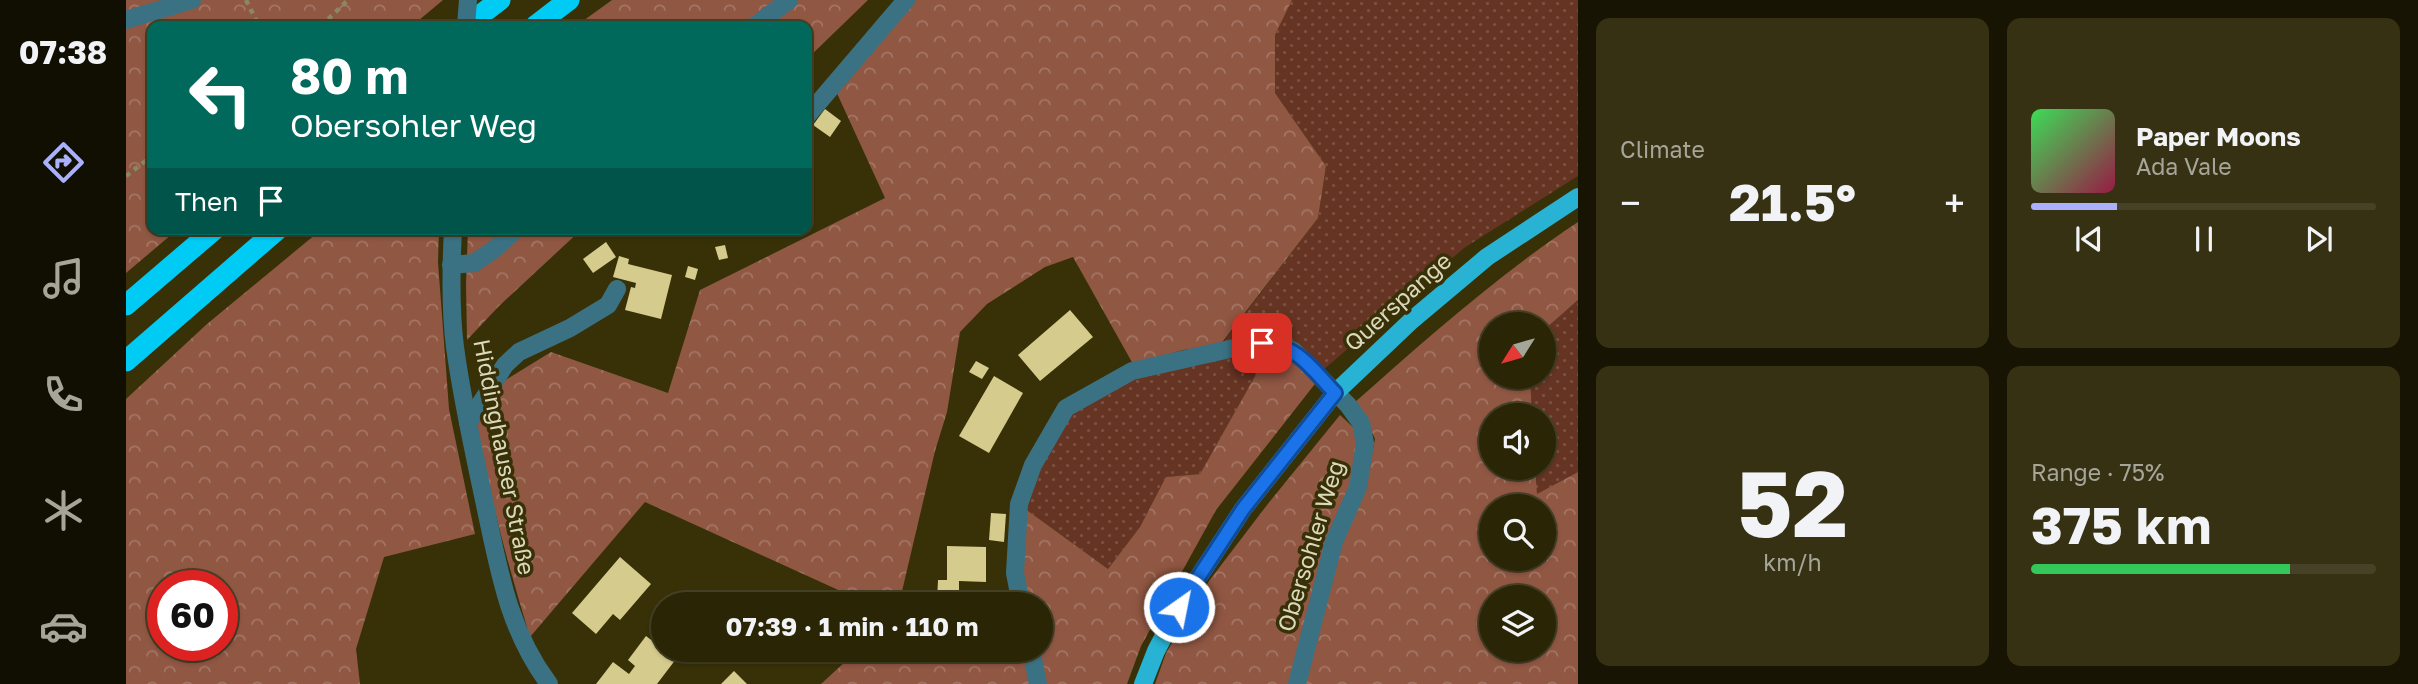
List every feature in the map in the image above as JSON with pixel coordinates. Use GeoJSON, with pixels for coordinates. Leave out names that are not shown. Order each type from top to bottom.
{"type":"FeatureCollection","features":[{"type":"Feature","properties":{"kind":"highway"},"geometry":{"type":"LineString","coordinates":[[473,21],[500,0]]}},
{"type":"Feature","properties":{"kind":"highway"},"geometry":{"type":"LineString","coordinates":[[542,21],[569,0]]}},
{"type":"Feature","properties":{"kind":"highway"},"geometry":{"type":"LineString","coordinates":[[126,305],[208,235]]}},
{"type":"Feature","properties":{"kind":"highway"},"geometry":{"type":"LineString","coordinates":[[126,361],[271,235]]}},
{"type":"Feature","properties":{"kind":"main road","name":"Querspange"},"geometry":{"type":"LineString","coordinates":[[1143,684],[1179,607],[1243,509],[1335,393],[1412,320],[1488,257],[1578,197]]}},
{"type":"Feature","properties":{"kind":"street"},"geometry":{"type":"LineString","coordinates":[[126,20],[192,0]]}},
{"type":"Feature","properties":{"kind":"street"},"geometry":{"type":"LineString","coordinates":[[466,21],[468,0]]}},
{"type":"Feature","properties":{"kind":"street"},"geometry":{"type":"LineString","coordinates":[[762,21],[789,0]]}},
{"type":"Feature","properties":{"kind":"street"},"geometry":{"type":"LineString","coordinates":[[812,110],[906,0]]}},
{"type":"Feature","properties":{"kind":"street","name":"Hiddinghauser Straße"},"geometry":{"type":"LineString","coordinates":[[453,235],[455,344],[468,423],[492,536],[513,623],[531,661],[549,684]]}},
{"type":"Feature","properties":{"kind":"street"},"geometry":{"type":"LineString","coordinates":[[452,265],[474,263],[510,235]]}},
{"type":"Feature","properties":{"kind":"street"},"geometry":{"type":"LineString","coordinates":[[468,423],[505,365],[519,352],[570,328],[608,305],[617,289]]}},
{"type":"Feature","properties":{"kind":"street","name":"Obersohler Weg"},"geometry":{"type":"LineString","coordinates":[[1019,592],[1015,573],[1019,504],[1033,465],[1066,408],[1132,371],[1192,356],[1262,343],[1277,344],[1294,351],[1348,405],[1360,423],[1365,443],[1358,487],[1334,542],[1297,684]]}},
{"type":"Feature","properties":{"kind":"street"},"geometry":{"type":"LineString","coordinates":[[1034,662],[1038,684]]}},
{"type":"Feature","properties":{"kind":"path"},"geometry":{"type":"LineString","coordinates":[[246,0],[256,21]]}},
{"type":"Feature","properties":{"kind":"path"},"geometry":{"type":"LineString","coordinates":[[326,21],[348,0]]}},
{"type":"Feature","properties":{"kind":"path"},"geometry":{"type":"LineString","coordinates":[[126,176],[147,160]]}},
{"type":"Feature","properties":{"kind":"shaded area"},"geometry":{"type":"Polygon","coordinates":[[[1292,0],[1578,0],[1578,176],[1464,248],[1322,371],[1300,344],[1247,340],[1221,345],[1318,218],[1326,166],[1275,93],[1275,35],[1292,0]]]}},
{"type":"Feature","properties":{"kind":"shaded area"},"geometry":{"type":"Polygon","coordinates":[[[1578,300],[1578,472],[1536,494],[1535,480],[1556,480],[1556,403],[1531,403],[1531,389],[1556,389],[1556,319],[1578,300]]]}},
{"type":"Feature","properties":{"kind":"shaded area"},"geometry":{"type":"Polygon","coordinates":[[[1242,354],[1267,356],[1200,474],[1167,477],[1140,527],[1108,569],[1024,508],[1038,468],[1070,410],[1136,377],[1242,354]]]}},
{"type":"Feature","properties":{"kind":"green space"},"geometry":{"type":"Polygon","coordinates":[[[126,0],[443,0],[418,21],[147,21],[147,235],[171,235],[126,273],[126,0]]]}},
{"type":"Feature","properties":{"kind":"green space"},"geometry":{"type":"Polygon","coordinates":[[[612,0],[868,0],[812,54],[812,21],[583,21],[612,0]]]}},
{"type":"Feature","properties":{"kind":"green space"},"geometry":{"type":"Polygon","coordinates":[[[914,0],[1292,0],[1275,35],[1275,93],[1326,166],[1318,218],[1220,345],[1183,350],[1133,364],[1073,257],[1045,267],[987,304],[960,332],[947,412],[935,451],[902,592],[843,592],[645,502],[530,637],[497,519],[473,400],[551,352],[668,393],[700,290],[885,198],[835,89],[914,0]]]}},
{"type":"Feature","properties":{"kind":"green space"},"geometry":{"type":"Polygon","coordinates":[[[1578,222],[1578,300],[1556,319],[1556,312],[1479,312],[1479,389],[1531,389],[1531,403],[1479,403],[1479,480],[1536,480],[1537,494],[1578,472],[1578,684],[1302,684],[1340,542],[1365,487],[1375,439],[1366,419],[1354,403],[1463,308],[1578,222]]]}},
{"type":"Feature","properties":{"kind":"green space"},"geometry":{"type":"Polygon","coordinates":[[[315,235],[439,235],[438,262],[449,409],[475,534],[384,557],[356,649],[360,684],[126,684],[126,399],[207,324],[315,235]]]}},
{"type":"Feature","properties":{"kind":"green space"},"geometry":{"type":"Polygon","coordinates":[[[468,235],[576,235],[499,306],[467,340],[468,235]]]}},
{"type":"Feature","properties":{"kind":"green space"},"geometry":{"type":"Polygon","coordinates":[[[1293,354],[1318,380],[1216,510],[1141,646],[1127,684],[1043,684],[1039,662],[1053,662],[1053,592],[1025,592],[1021,574],[1024,508],[1108,569],[1140,527],[1166,477],[1200,474],[1267,355],[1293,354]]]}},
{"type":"Feature","properties":{"kind":"green space"},"geometry":{"type":"Polygon","coordinates":[[[1340,415],[1355,429],[1359,445],[1352,486],[1291,684],[1155,684],[1166,653],[1209,581],[1340,415]]]}},
{"type":"Feature","properties":{"kind":"green space"},"geometry":{"type":"Polygon","coordinates":[[[845,662],[1029,662],[1033,684],[821,684],[845,662]]]}},
{"type":"Feature","properties":{"kind":"building"},"geometry":{"type":"Polygon","coordinates":[[[825,109],[841,121],[830,137],[813,125],[825,109]]]}},
{"type":"Feature","properties":{"kind":"building"},"geometry":{"type":"Polygon","coordinates":[[[606,242],[616,257],[593,273],[583,259],[606,242]]]}},
{"type":"Feature","properties":{"kind":"building"},"geometry":{"type":"Polygon","coordinates":[[[725,245],[728,258],[719,260],[715,247],[725,245]]]}},
{"type":"Feature","properties":{"kind":"building"},"geometry":{"type":"Polygon","coordinates":[[[619,256],[629,259],[628,264],[672,275],[661,319],[625,310],[631,287],[635,288],[636,283],[613,277],[619,256]]]}},
{"type":"Feature","properties":{"kind":"building"},"geometry":{"type":"Polygon","coordinates":[[[688,266],[698,269],[695,280],[685,277],[688,266]]]}},
{"type":"Feature","properties":{"kind":"building"},"geometry":{"type":"Polygon","coordinates":[[[1070,310],[1093,337],[1040,381],[1018,355],[1070,310]]]}},
{"type":"Feature","properties":{"kind":"building"},"geometry":{"type":"Polygon","coordinates":[[[976,361],[989,368],[982,379],[969,372],[976,361]]]}},
{"type":"Feature","properties":{"kind":"building"},"geometry":{"type":"Polygon","coordinates":[[[994,376],[1023,393],[989,453],[959,436],[994,376]]]}},
{"type":"Feature","properties":{"kind":"building"},"geometry":{"type":"Polygon","coordinates":[[[991,513],[1006,514],[1004,542],[989,540],[991,513]]]}},
{"type":"Feature","properties":{"kind":"building"},"geometry":{"type":"Polygon","coordinates":[[[947,546],[986,547],[986,582],[959,581],[959,592],[937,592],[938,580],[947,580],[947,546]]]}},
{"type":"Feature","properties":{"kind":"building"},"geometry":{"type":"Polygon","coordinates":[[[620,557],[651,584],[620,620],[613,614],[596,634],[572,613],[620,557]]]}},
{"type":"Feature","properties":{"kind":"building"},"geometry":{"type":"Polygon","coordinates":[[[646,636],[651,640],[651,662],[674,662],[657,684],[596,684],[613,662],[629,674],[635,666],[628,660],[646,636]]]}},
{"type":"Feature","properties":{"kind":"building"},"geometry":{"type":"Polygon","coordinates":[[[734,671],[747,684],[721,684],[734,671]]]}},
{"type":"Feature","properties":{"kind":"route"},"geometry":{"type":"LineString","coordinates":[[1179,607],[1243,509],[1335,393],[1294,351],[1277,344],[1262,343]]}}]}
